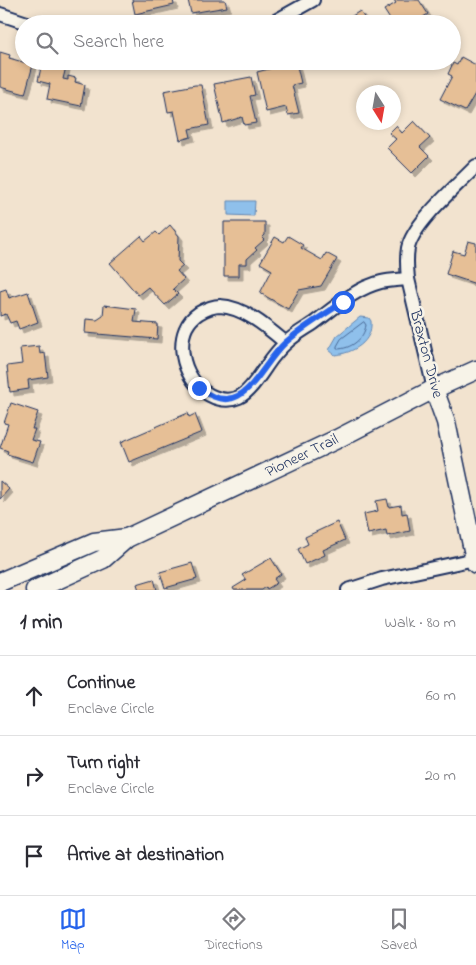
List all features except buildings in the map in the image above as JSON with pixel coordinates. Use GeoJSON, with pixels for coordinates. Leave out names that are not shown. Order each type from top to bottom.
{"type":"FeatureCollection","features":[{"type":"Feature","properties":{"kind":"main road","name":"Pioneer Trail"},"geometry":{"type":"LineString","coordinates":[[35,590],[103,559],[127,538],[329,443],[434,389],[476,370]]}},
{"type":"Feature","properties":{"kind":"main road","name":"Braxton Drive"},"geometry":{"type":"LineString","coordinates":[[434,389],[446,422],[476,561]]}},
{"type":"Feature","properties":{"kind":"main road","name":"Pioneer Trail"},"geometry":{"type":"LineString","coordinates":[[0,582],[94,542],[127,538]]}},
{"type":"Feature","properties":{"kind":"street"},"geometry":{"type":"LineString","coordinates":[[286,15],[313,0]]}},
{"type":"Feature","properties":{"kind":"street"},"geometry":{"type":"LineString","coordinates":[[0,14],[15,19]]}},
{"type":"Feature","properties":{"kind":"street","name":"Braxton Drive"},"geometry":{"type":"LineString","coordinates":[[434,389],[408,279],[406,264],[408,247],[415,232],[425,219],[476,166]]}},
{"type":"Feature","properties":{"kind":"street"},"geometry":{"type":"LineString","coordinates":[[286,343],[247,315],[232,308],[219,306],[206,309],[186,327],[182,339],[182,354],[186,368],[199,388],[208,395],[219,399],[239,397],[249,390],[286,343],[362,289],[382,281],[408,279]]}},
{"type":"Feature","properties":{"kind":"street"},"geometry":{"type":"LineString","coordinates":[[348,590],[382,579],[476,561]]}},
{"type":"Feature","properties":{"kind":"water"},"geometry":{"type":"Polygon","coordinates":[[[228,201],[255,201],[254,216],[228,215],[228,201]]]}},
{"type":"Feature","properties":{"kind":"water"},"geometry":{"type":"Polygon","coordinates":[[[360,317],[369,318],[371,321],[369,335],[355,349],[335,355],[329,350],[337,336],[360,317]]]}},
{"type":"Feature","properties":{"kind":"route"},"geometry":{"type":"LineString","coordinates":[[199,388],[208,395],[219,399],[239,397],[249,390],[286,343],[343,302]]}}]}
